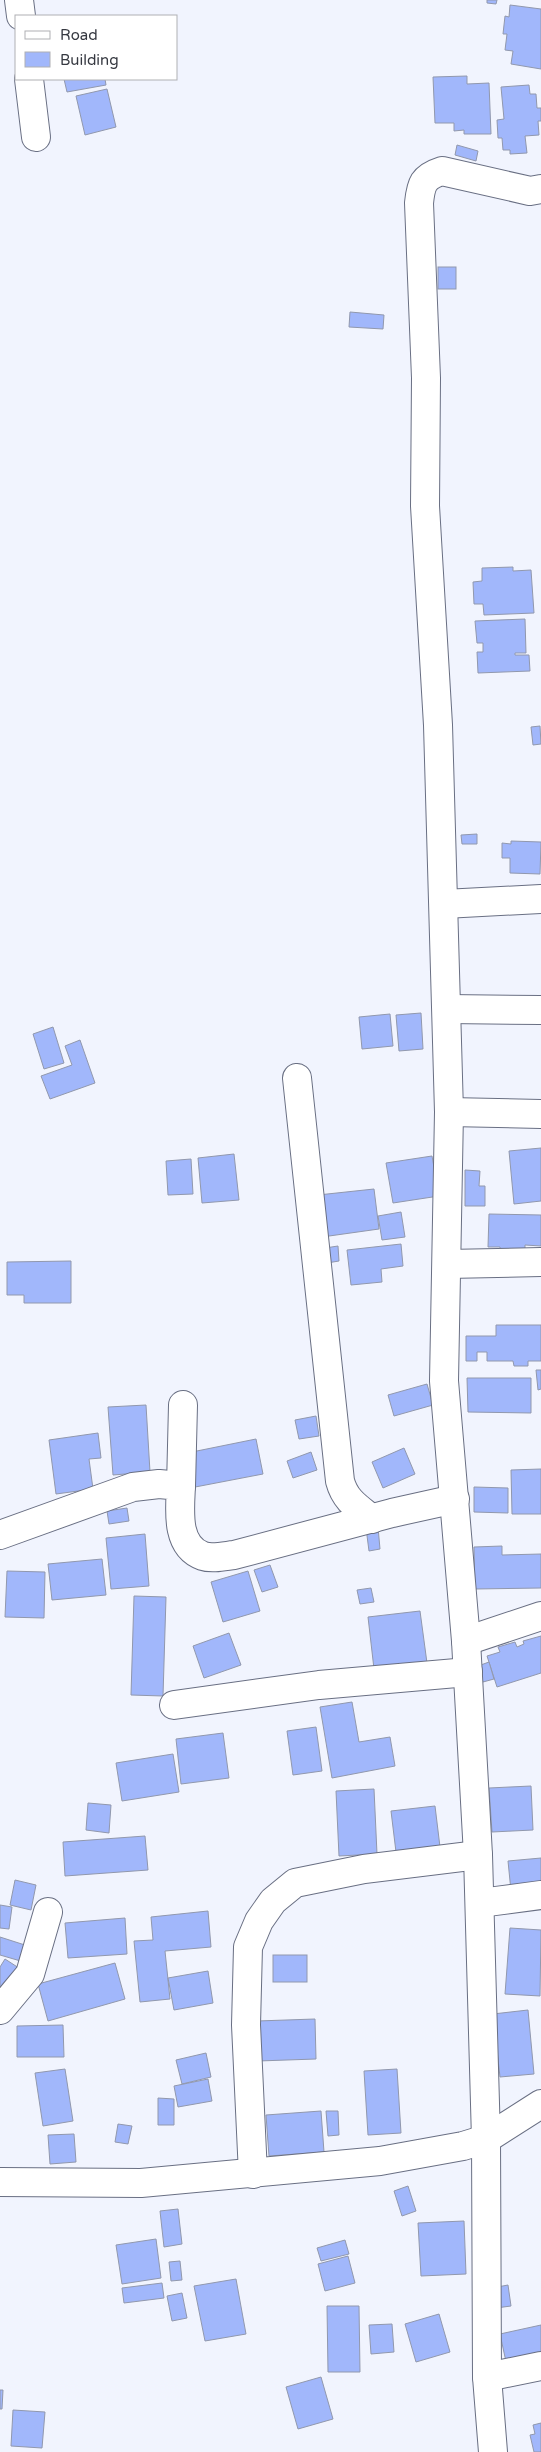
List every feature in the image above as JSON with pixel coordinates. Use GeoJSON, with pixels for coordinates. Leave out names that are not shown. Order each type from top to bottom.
{"type":"FeatureCollection","features":[{"type":"Feature","properties":{"kind":"street"},"geometry":{"type":"LineString","coordinates":[[19,0],[21,15]]}},
{"type":"Feature","properties":{"kind":"street"},"geometry":{"type":"LineString","coordinates":[[29,80],[36,137]]}},
{"type":"Feature","properties":{"kind":"street"},"geometry":{"type":"LineString","coordinates":[[493,2452],[487,2377],[486,2139],[478,1855],[466,1641],[444,1381],[449,1112],[447,1009],[438,725],[424,506],[426,378],[419,239],[421,188],[429,175],[442,170],[530,191],[541,189]]}},
{"type":"Feature","properties":{"kind":"street"},"geometry":{"type":"LineString","coordinates":[[444,904],[541,899]]}},
{"type":"Feature","properties":{"kind":"street"},"geometry":{"type":"LineString","coordinates":[[447,1009],[541,1010]]}},
{"type":"Feature","properties":{"kind":"street"},"geometry":{"type":"LineString","coordinates":[[297,1078],[340,1481],[344,1494],[350,1502],[372,1518]]}},
{"type":"Feature","properties":{"kind":"street"},"geometry":{"type":"LineString","coordinates":[[449,1112],[541,1114]]}},
{"type":"Feature","properties":{"kind":"street"},"geometry":{"type":"LineString","coordinates":[[447,1264],[541,1262]]}},
{"type":"Feature","properties":{"kind":"street"},"geometry":{"type":"LineString","coordinates":[[183,1405],[180,1528],[190,1546],[202,1556],[234,1555],[372,1518],[455,1499]]}},
{"type":"Feature","properties":{"kind":"street"},"geometry":{"type":"LineString","coordinates":[[0,1535],[133,1487],[159,1484],[181,1486]]}},
{"type":"Feature","properties":{"kind":"street"},"geometry":{"type":"LineString","coordinates":[[466,1641],[541,1616]]}},
{"type":"Feature","properties":{"kind":"street"},"geometry":{"type":"LineString","coordinates":[[174,1704],[319,1685],[468,1672]]}},
{"type":"Feature","properties":{"kind":"street"},"geometry":{"type":"LineString","coordinates":[[252,2174],[246,2025],[248,1946],[259,1921],[273,1901],[295,1883],[364,1869],[478,1855]]}},
{"type":"Feature","properties":{"kind":"street"},"geometry":{"type":"LineString","coordinates":[[480,1903],[541,1895]]}},
{"type":"Feature","properties":{"kind":"street"},"geometry":{"type":"LineString","coordinates":[[0,2010],[30,1974],[48,1912]]}},
{"type":"Feature","properties":{"kind":"street"},"geometry":{"type":"LineString","coordinates":[[0,2182],[141,2183],[380,2161],[463,2146],[486,2139],[541,2104]]}},
{"type":"Feature","properties":{"kind":"street"},"geometry":{"type":"LineString","coordinates":[[487,2377],[541,2366]]}},
{"type":"Feature","properties":{"kind":"building"},"geometry":{"type":"Polygon","coordinates":[[[487,0],[497,0],[496,4],[487,3],[487,0]]]}},
{"type":"Feature","properties":{"kind":"building"},"geometry":{"type":"Polygon","coordinates":[[[510,5],[541,9],[541,69],[511,64],[513,51],[505,50],[507,34],[503,34],[505,16],[509,17],[510,5]]]}},
{"type":"Feature","properties":{"kind":"building"},"geometry":{"type":"Polygon","coordinates":[[[467,76],[467,84],[489,83],[491,134],[464,134],[464,130],[454,131],[454,123],[435,123],[433,77],[467,76]]]}},
{"type":"Feature","properties":{"kind":"building"},"geometry":{"type":"Polygon","coordinates":[[[64,80],[105,80],[106,85],[67,92],[64,80]]]}},
{"type":"Feature","properties":{"kind":"building"},"geometry":{"type":"Polygon","coordinates":[[[529,85],[530,94],[536,94],[537,108],[541,108],[541,121],[538,121],[539,135],[525,136],[527,153],[510,154],[510,150],[503,150],[502,138],[498,138],[497,120],[504,119],[501,87],[529,85]]]}},
{"type":"Feature","properties":{"kind":"building"},"geometry":{"type":"Polygon","coordinates":[[[107,89],[116,127],[85,135],[76,96],[107,89]]]}},
{"type":"Feature","properties":{"kind":"building"},"geometry":{"type":"Polygon","coordinates":[[[457,145],[478,151],[476,161],[455,155],[457,145]]]}},
{"type":"Feature","properties":{"kind":"building"},"geometry":{"type":"Polygon","coordinates":[[[438,267],[456,267],[456,289],[438,289],[438,267]]]}},
{"type":"Feature","properties":{"kind":"building"},"geometry":{"type":"Polygon","coordinates":[[[350,312],[384,315],[383,329],[349,327],[350,312]]]}},
{"type":"Feature","properties":{"kind":"building"},"geometry":{"type":"Polygon","coordinates":[[[513,567],[513,571],[531,570],[534,613],[484,615],[483,604],[474,604],[473,582],[482,581],[482,568],[513,567]]]}},
{"type":"Feature","properties":{"kind":"building"},"geometry":{"type":"Polygon","coordinates":[[[525,619],[526,653],[515,653],[515,655],[529,655],[530,671],[478,673],[477,652],[483,652],[483,643],[477,643],[475,621],[525,619]]]}},
{"type":"Feature","properties":{"kind":"building"},"geometry":{"type":"Polygon","coordinates":[[[540,726],[541,744],[533,745],[531,727],[540,726]]]}},
{"type":"Feature","properties":{"kind":"building"},"geometry":{"type":"Polygon","coordinates":[[[477,834],[477,844],[462,844],[461,835],[477,834]]]}},
{"type":"Feature","properties":{"kind":"building"},"geometry":{"type":"Polygon","coordinates":[[[511,841],[541,842],[540,874],[510,873],[510,858],[502,858],[502,843],[511,844],[511,841]]]}},
{"type":"Feature","properties":{"kind":"building"},"geometry":{"type":"Polygon","coordinates":[[[421,1013],[423,1049],[399,1051],[396,1015],[421,1013]]]}},
{"type":"Feature","properties":{"kind":"building"},"geometry":{"type":"Polygon","coordinates":[[[390,1014],[393,1046],[362,1049],[359,1017],[390,1014]]]}},
{"type":"Feature","properties":{"kind":"building"},"geometry":{"type":"Polygon","coordinates":[[[53,1027],[64,1063],[44,1069],[33,1034],[53,1027]]]}},
{"type":"Feature","properties":{"kind":"building"},"geometry":{"type":"Polygon","coordinates":[[[80,1040],[95,1083],[50,1099],[41,1076],[72,1065],[65,1046],[80,1040]]]}},
{"type":"Feature","properties":{"kind":"building"},"geometry":{"type":"Polygon","coordinates":[[[541,1148],[541,1201],[514,1204],[509,1151],[541,1148]]]}},
{"type":"Feature","properties":{"kind":"building"},"geometry":{"type":"Polygon","coordinates":[[[234,1154],[239,1200],[202,1203],[198,1158],[234,1154]]]}},
{"type":"Feature","properties":{"kind":"building"},"geometry":{"type":"Polygon","coordinates":[[[432,1156],[439,1196],[393,1203],[386,1163],[432,1156]]]}},
{"type":"Feature","properties":{"kind":"building"},"geometry":{"type":"Polygon","coordinates":[[[191,1159],[193,1194],[168,1195],[166,1161],[191,1159]]]}},
{"type":"Feature","properties":{"kind":"building"},"geometry":{"type":"Polygon","coordinates":[[[465,1170],[480,1171],[479,1186],[485,1186],[485,1206],[465,1206],[465,1170]]]}},
{"type":"Feature","properties":{"kind":"building"},"geometry":{"type":"Polygon","coordinates":[[[374,1189],[379,1229],[322,1237],[318,1195],[374,1189]]]}},
{"type":"Feature","properties":{"kind":"building"},"geometry":{"type":"Polygon","coordinates":[[[401,1212],[405,1237],[382,1240],[378,1216],[401,1212]]]}},
{"type":"Feature","properties":{"kind":"building"},"geometry":{"type":"Polygon","coordinates":[[[489,1214],[541,1215],[541,1246],[525,1245],[525,1252],[500,1251],[500,1247],[488,1247],[489,1214]]]}},
{"type":"Feature","properties":{"kind":"building"},"geometry":{"type":"Polygon","coordinates":[[[401,1244],[403,1266],[381,1269],[382,1282],[351,1285],[347,1250],[401,1244]]]}},
{"type":"Feature","properties":{"kind":"building"},"geometry":{"type":"Polygon","coordinates":[[[338,1246],[339,1261],[327,1263],[325,1248],[338,1246]]]}},
{"type":"Feature","properties":{"kind":"building"},"geometry":{"type":"Polygon","coordinates":[[[71,1261],[71,1303],[24,1303],[24,1295],[7,1295],[7,1262],[71,1261]]]}},
{"type":"Feature","properties":{"kind":"building"},"geometry":{"type":"Polygon","coordinates":[[[496,1325],[541,1325],[541,1361],[528,1361],[528,1366],[514,1366],[513,1361],[487,1361],[487,1352],[477,1352],[477,1361],[466,1361],[466,1336],[496,1336],[496,1325]]]}},
{"type":"Feature","properties":{"kind":"building"},"geometry":{"type":"Polygon","coordinates":[[[536,1370],[541,1370],[541,1389],[538,1390],[536,1370]]]}},
{"type":"Feature","properties":{"kind":"building"},"geometry":{"type":"Polygon","coordinates":[[[467,1378],[531,1378],[531,1413],[468,1412],[467,1378]]]}},
{"type":"Feature","properties":{"kind":"building"},"geometry":{"type":"Polygon","coordinates":[[[427,1384],[433,1405],[394,1416],[388,1395],[427,1384]]]}},
{"type":"Feature","properties":{"kind":"building"},"geometry":{"type":"Polygon","coordinates":[[[146,1405],[150,1472],[113,1475],[108,1407],[146,1405]]]}},
{"type":"Feature","properties":{"kind":"building"},"geometry":{"type":"Polygon","coordinates":[[[316,1416],[319,1436],[299,1439],[295,1420],[316,1416]]]}},
{"type":"Feature","properties":{"kind":"building"},"geometry":{"type":"Polygon","coordinates":[[[98,1433],[101,1458],[89,1459],[93,1489],[56,1494],[49,1440],[98,1433]]]}},
{"type":"Feature","properties":{"kind":"building"},"geometry":{"type":"Polygon","coordinates":[[[256,1439],[263,1474],[190,1488],[182,1454],[256,1439]]]}},
{"type":"Feature","properties":{"kind":"building"},"geometry":{"type":"Polygon","coordinates":[[[404,1448],[415,1474],[383,1488],[372,1462],[404,1448]]]}},
{"type":"Feature","properties":{"kind":"building"},"geometry":{"type":"Polygon","coordinates":[[[311,1452],[317,1470],[293,1478],[287,1461],[311,1452]]]}},
{"type":"Feature","properties":{"kind":"building"},"geometry":{"type":"Polygon","coordinates":[[[541,1469],[541,1514],[512,1514],[511,1470],[541,1469]]]}},
{"type":"Feature","properties":{"kind":"building"},"geometry":{"type":"Polygon","coordinates":[[[474,1487],[508,1488],[508,1513],[474,1512],[474,1487]]]}},
{"type":"Feature","properties":{"kind":"building"},"geometry":{"type":"Polygon","coordinates":[[[127,1508],[129,1521],[109,1524],[107,1511],[127,1508]]]}},
{"type":"Feature","properties":{"kind":"building"},"geometry":{"type":"Polygon","coordinates":[[[378,1527],[380,1549],[369,1551],[366,1528],[378,1527]]]}},
{"type":"Feature","properties":{"kind":"building"},"geometry":{"type":"Polygon","coordinates":[[[145,1534],[149,1586],[111,1589],[106,1538],[145,1534]]]}},
{"type":"Feature","properties":{"kind":"building"},"geometry":{"type":"Polygon","coordinates":[[[502,1546],[502,1555],[541,1554],[541,1588],[475,1589],[474,1547],[502,1546]]]}},
{"type":"Feature","properties":{"kind":"building"},"geometry":{"type":"Polygon","coordinates":[[[102,1559],[106,1595],[52,1600],[48,1564],[102,1559]]]}},
{"type":"Feature","properties":{"kind":"building"},"geometry":{"type":"Polygon","coordinates":[[[270,1565],[278,1587],[262,1592],[254,1570],[270,1565]]]}},
{"type":"Feature","properties":{"kind":"building"},"geometry":{"type":"Polygon","coordinates":[[[7,1571],[45,1572],[44,1618],[5,1617],[7,1571]]]}},
{"type":"Feature","properties":{"kind":"building"},"geometry":{"type":"Polygon","coordinates":[[[248,1571],[260,1611],[223,1622],[211,1582],[248,1571]]]}},
{"type":"Feature","properties":{"kind":"building"},"geometry":{"type":"Polygon","coordinates":[[[371,1588],[374,1602],[360,1604],[357,1590],[371,1588]]]}},
{"type":"Feature","properties":{"kind":"building"},"geometry":{"type":"Polygon","coordinates":[[[134,1596],[166,1597],[163,1696],[131,1695],[134,1596]]]}},
{"type":"Feature","properties":{"kind":"building"},"geometry":{"type":"Polygon","coordinates":[[[420,1611],[427,1663],[374,1669],[368,1617],[420,1611]]]}},
{"type":"Feature","properties":{"kind":"building"},"geometry":{"type":"Polygon","coordinates":[[[229,1633],[241,1665],[204,1678],[193,1646],[229,1633]]]}},
{"type":"Feature","properties":{"kind":"building"},"geometry":{"type":"Polygon","coordinates":[[[541,1636],[541,1673],[497,1687],[487,1656],[500,1652],[498,1647],[515,1642],[517,1647],[524,1644],[523,1641],[541,1636]]]}},
{"type":"Feature","properties":{"kind":"building"},"geometry":{"type":"Polygon","coordinates":[[[489,1662],[494,1679],[483,1682],[478,1666],[489,1662]]]}},
{"type":"Feature","properties":{"kind":"building"},"geometry":{"type":"Polygon","coordinates":[[[352,1702],[359,1742],[390,1737],[395,1766],[332,1778],[320,1707],[352,1702]]]}},
{"type":"Feature","properties":{"kind":"building"},"geometry":{"type":"Polygon","coordinates":[[[316,1727],[322,1771],[293,1775],[287,1731],[316,1727]]]}},
{"type":"Feature","properties":{"kind":"building"},"geometry":{"type":"Polygon","coordinates":[[[223,1733],[229,1778],[181,1784],[176,1739],[223,1733]]]}},
{"type":"Feature","properties":{"kind":"building"},"geometry":{"type":"Polygon","coordinates":[[[173,1754],[179,1792],[122,1801],[116,1763],[173,1754]]]}},
{"type":"Feature","properties":{"kind":"building"},"geometry":{"type":"Polygon","coordinates":[[[531,1786],[533,1830],[492,1832],[489,1788],[531,1786]]]}},
{"type":"Feature","properties":{"kind":"building"},"geometry":{"type":"Polygon","coordinates":[[[374,1789],[377,1854],[339,1856],[336,1791],[374,1789]]]}},
{"type":"Feature","properties":{"kind":"building"},"geometry":{"type":"Polygon","coordinates":[[[88,1803],[111,1805],[109,1833],[86,1830],[88,1803]]]}},
{"type":"Feature","properties":{"kind":"building"},"geometry":{"type":"Polygon","coordinates":[[[435,1806],[440,1847],[396,1852],[391,1811],[435,1806]]]}},
{"type":"Feature","properties":{"kind":"building"},"geometry":{"type":"Polygon","coordinates":[[[145,1836],[148,1870],[65,1876],[63,1842],[145,1836]]]}},
{"type":"Feature","properties":{"kind":"building"},"geometry":{"type":"Polygon","coordinates":[[[541,1858],[541,1888],[511,1891],[508,1861],[541,1858]]]}},
{"type":"Feature","properties":{"kind":"building"},"geometry":{"type":"Polygon","coordinates":[[[15,1880],[36,1885],[31,1910],[10,1905],[15,1880]]]}},
{"type":"Feature","properties":{"kind":"building"},"geometry":{"type":"Polygon","coordinates":[[[0,1905],[12,1907],[9,1929],[0,1928],[0,1905]]]}},
{"type":"Feature","properties":{"kind":"building"},"geometry":{"type":"Polygon","coordinates":[[[208,1911],[211,1947],[165,1951],[170,1999],[140,2002],[134,1941],[153,1940],[151,1917],[208,1911]]]}},
{"type":"Feature","properties":{"kind":"building"},"geometry":{"type":"Polygon","coordinates":[[[125,1918],[127,1954],[68,1958],[65,1923],[125,1918]]]}},
{"type":"Feature","properties":{"kind":"building"},"geometry":{"type":"Polygon","coordinates":[[[510,1928],[541,1930],[540,1996],[505,1994],[510,1928]]]}},
{"type":"Feature","properties":{"kind":"building"},"geometry":{"type":"Polygon","coordinates":[[[0,1937],[28,1946],[24,1962],[0,1955],[0,1937]]]}},
{"type":"Feature","properties":{"kind":"building"},"geometry":{"type":"Polygon","coordinates":[[[273,1955],[307,1955],[307,1982],[273,1982],[273,1955]]]}},
{"type":"Feature","properties":{"kind":"building"},"geometry":{"type":"Polygon","coordinates":[[[5,1959],[22,1970],[0,2001],[0,1967],[5,1959]]]}},
{"type":"Feature","properties":{"kind":"building"},"geometry":{"type":"Polygon","coordinates":[[[115,1963],[125,1999],[48,2021],[38,1984],[115,1963]]]}},
{"type":"Feature","properties":{"kind":"building"},"geometry":{"type":"Polygon","coordinates":[[[208,1971],[213,2003],[174,2010],[168,1978],[208,1971]]]}},
{"type":"Feature","properties":{"kind":"building"},"geometry":{"type":"Polygon","coordinates":[[[528,2010],[534,2074],[500,2077],[493,2014],[528,2010]]]}},
{"type":"Feature","properties":{"kind":"building"},"geometry":{"type":"Polygon","coordinates":[[[315,2019],[316,2059],[258,2061],[257,2021],[315,2019]]]}},
{"type":"Feature","properties":{"kind":"building"},"geometry":{"type":"Polygon","coordinates":[[[63,2025],[64,2057],[17,2057],[17,2026],[63,2025]]]}},
{"type":"Feature","properties":{"kind":"building"},"geometry":{"type":"Polygon","coordinates":[[[206,2053],[211,2077],[182,2084],[176,2060],[206,2053]]]}},
{"type":"Feature","properties":{"kind":"building"},"geometry":{"type":"Polygon","coordinates":[[[65,2069],[73,2121],[43,2126],[35,2073],[65,2069]]]}},
{"type":"Feature","properties":{"kind":"building"},"geometry":{"type":"Polygon","coordinates":[[[397,2069],[401,2133],[368,2135],[364,2071],[397,2069]]]}},
{"type":"Feature","properties":{"kind":"building"},"geometry":{"type":"Polygon","coordinates":[[[208,2079],[212,2101],[178,2107],[174,2086],[208,2079]]]}},
{"type":"Feature","properties":{"kind":"building"},"geometry":{"type":"Polygon","coordinates":[[[158,2098],[174,2099],[174,2125],[158,2125],[158,2098]]]}},
{"type":"Feature","properties":{"kind":"building"},"geometry":{"type":"Polygon","coordinates":[[[321,2111],[324,2152],[269,2156],[266,2115],[321,2111]]]}},
{"type":"Feature","properties":{"kind":"building"},"geometry":{"type":"Polygon","coordinates":[[[326,2111],[338,2111],[339,2135],[328,2136],[326,2111]]]}},
{"type":"Feature","properties":{"kind":"building"},"geometry":{"type":"Polygon","coordinates":[[[118,2124],[132,2126],[128,2144],[115,2142],[118,2124]]]}},
{"type":"Feature","properties":{"kind":"building"},"geometry":{"type":"Polygon","coordinates":[[[74,2134],[76,2162],[50,2164],[48,2135],[74,2134]]]}},
{"type":"Feature","properties":{"kind":"building"},"geometry":{"type":"Polygon","coordinates":[[[408,2186],[416,2211],[402,2216],[394,2191],[408,2186]]]}},
{"type":"Feature","properties":{"kind":"building"},"geometry":{"type":"Polygon","coordinates":[[[178,2209],[182,2244],[164,2247],[160,2211],[178,2209]]]}},
{"type":"Feature","properties":{"kind":"building"},"geometry":{"type":"Polygon","coordinates":[[[464,2221],[466,2274],[421,2276],[418,2223],[464,2221]]]}},
{"type":"Feature","properties":{"kind":"building"},"geometry":{"type":"Polygon","coordinates":[[[156,2239],[161,2278],[122,2284],[116,2245],[156,2239]]]}},
{"type":"Feature","properties":{"kind":"building"},"geometry":{"type":"Polygon","coordinates":[[[345,2240],[349,2254],[321,2261],[317,2248],[345,2240]]]}},
{"type":"Feature","properties":{"kind":"building"},"geometry":{"type":"Polygon","coordinates":[[[348,2256],[355,2283],[325,2291],[318,2264],[348,2256]]]}},
{"type":"Feature","properties":{"kind":"building"},"geometry":{"type":"Polygon","coordinates":[[[180,2261],[182,2280],[171,2281],[169,2262],[180,2261]]]}},
{"type":"Feature","properties":{"kind":"building"},"geometry":{"type":"Polygon","coordinates":[[[236,2279],[246,2334],[205,2341],[194,2286],[236,2279]]]}},
{"type":"Feature","properties":{"kind":"building"},"geometry":{"type":"Polygon","coordinates":[[[162,2283],[164,2298],[124,2303],[122,2288],[162,2283]]]}},
{"type":"Feature","properties":{"kind":"building"},"geometry":{"type":"Polygon","coordinates":[[[508,2285],[511,2306],[496,2308],[492,2288],[508,2285]]]}},
{"type":"Feature","properties":{"kind":"building"},"geometry":{"type":"Polygon","coordinates":[[[182,2293],[187,2318],[172,2321],[167,2296],[182,2293]]]}},
{"type":"Feature","properties":{"kind":"building"},"geometry":{"type":"Polygon","coordinates":[[[327,2306],[359,2306],[360,2372],[328,2372],[327,2306]]]}},
{"type":"Feature","properties":{"kind":"building"},"geometry":{"type":"Polygon","coordinates":[[[439,2314],[450,2352],[416,2362],[405,2324],[439,2314]]]}},
{"type":"Feature","properties":{"kind":"building"},"geometry":{"type":"Polygon","coordinates":[[[392,2324],[394,2352],[371,2354],[369,2325],[392,2324]]]}},
{"type":"Feature","properties":{"kind":"building"},"geometry":{"type":"Polygon","coordinates":[[[541,2325],[541,2364],[508,2371],[500,2334],[541,2325]]]}},
{"type":"Feature","properties":{"kind":"building"},"geometry":{"type":"Polygon","coordinates":[[[321,2377],[333,2419],[298,2429],[286,2387],[321,2377]]]}},
{"type":"Feature","properties":{"kind":"building"},"geometry":{"type":"Polygon","coordinates":[[[0,2390],[3,2390],[2,2409],[0,2409],[0,2390]]]}},
{"type":"Feature","properties":{"kind":"building"},"geometry":{"type":"Polygon","coordinates":[[[13,2410],[45,2412],[42,2448],[11,2446],[13,2410]]]}},
{"type":"Feature","properties":{"kind":"building"},"geometry":{"type":"Polygon","coordinates":[[[541,2423],[541,2452],[534,2452],[530,2435],[535,2434],[533,2425],[541,2423]]]}}]}
